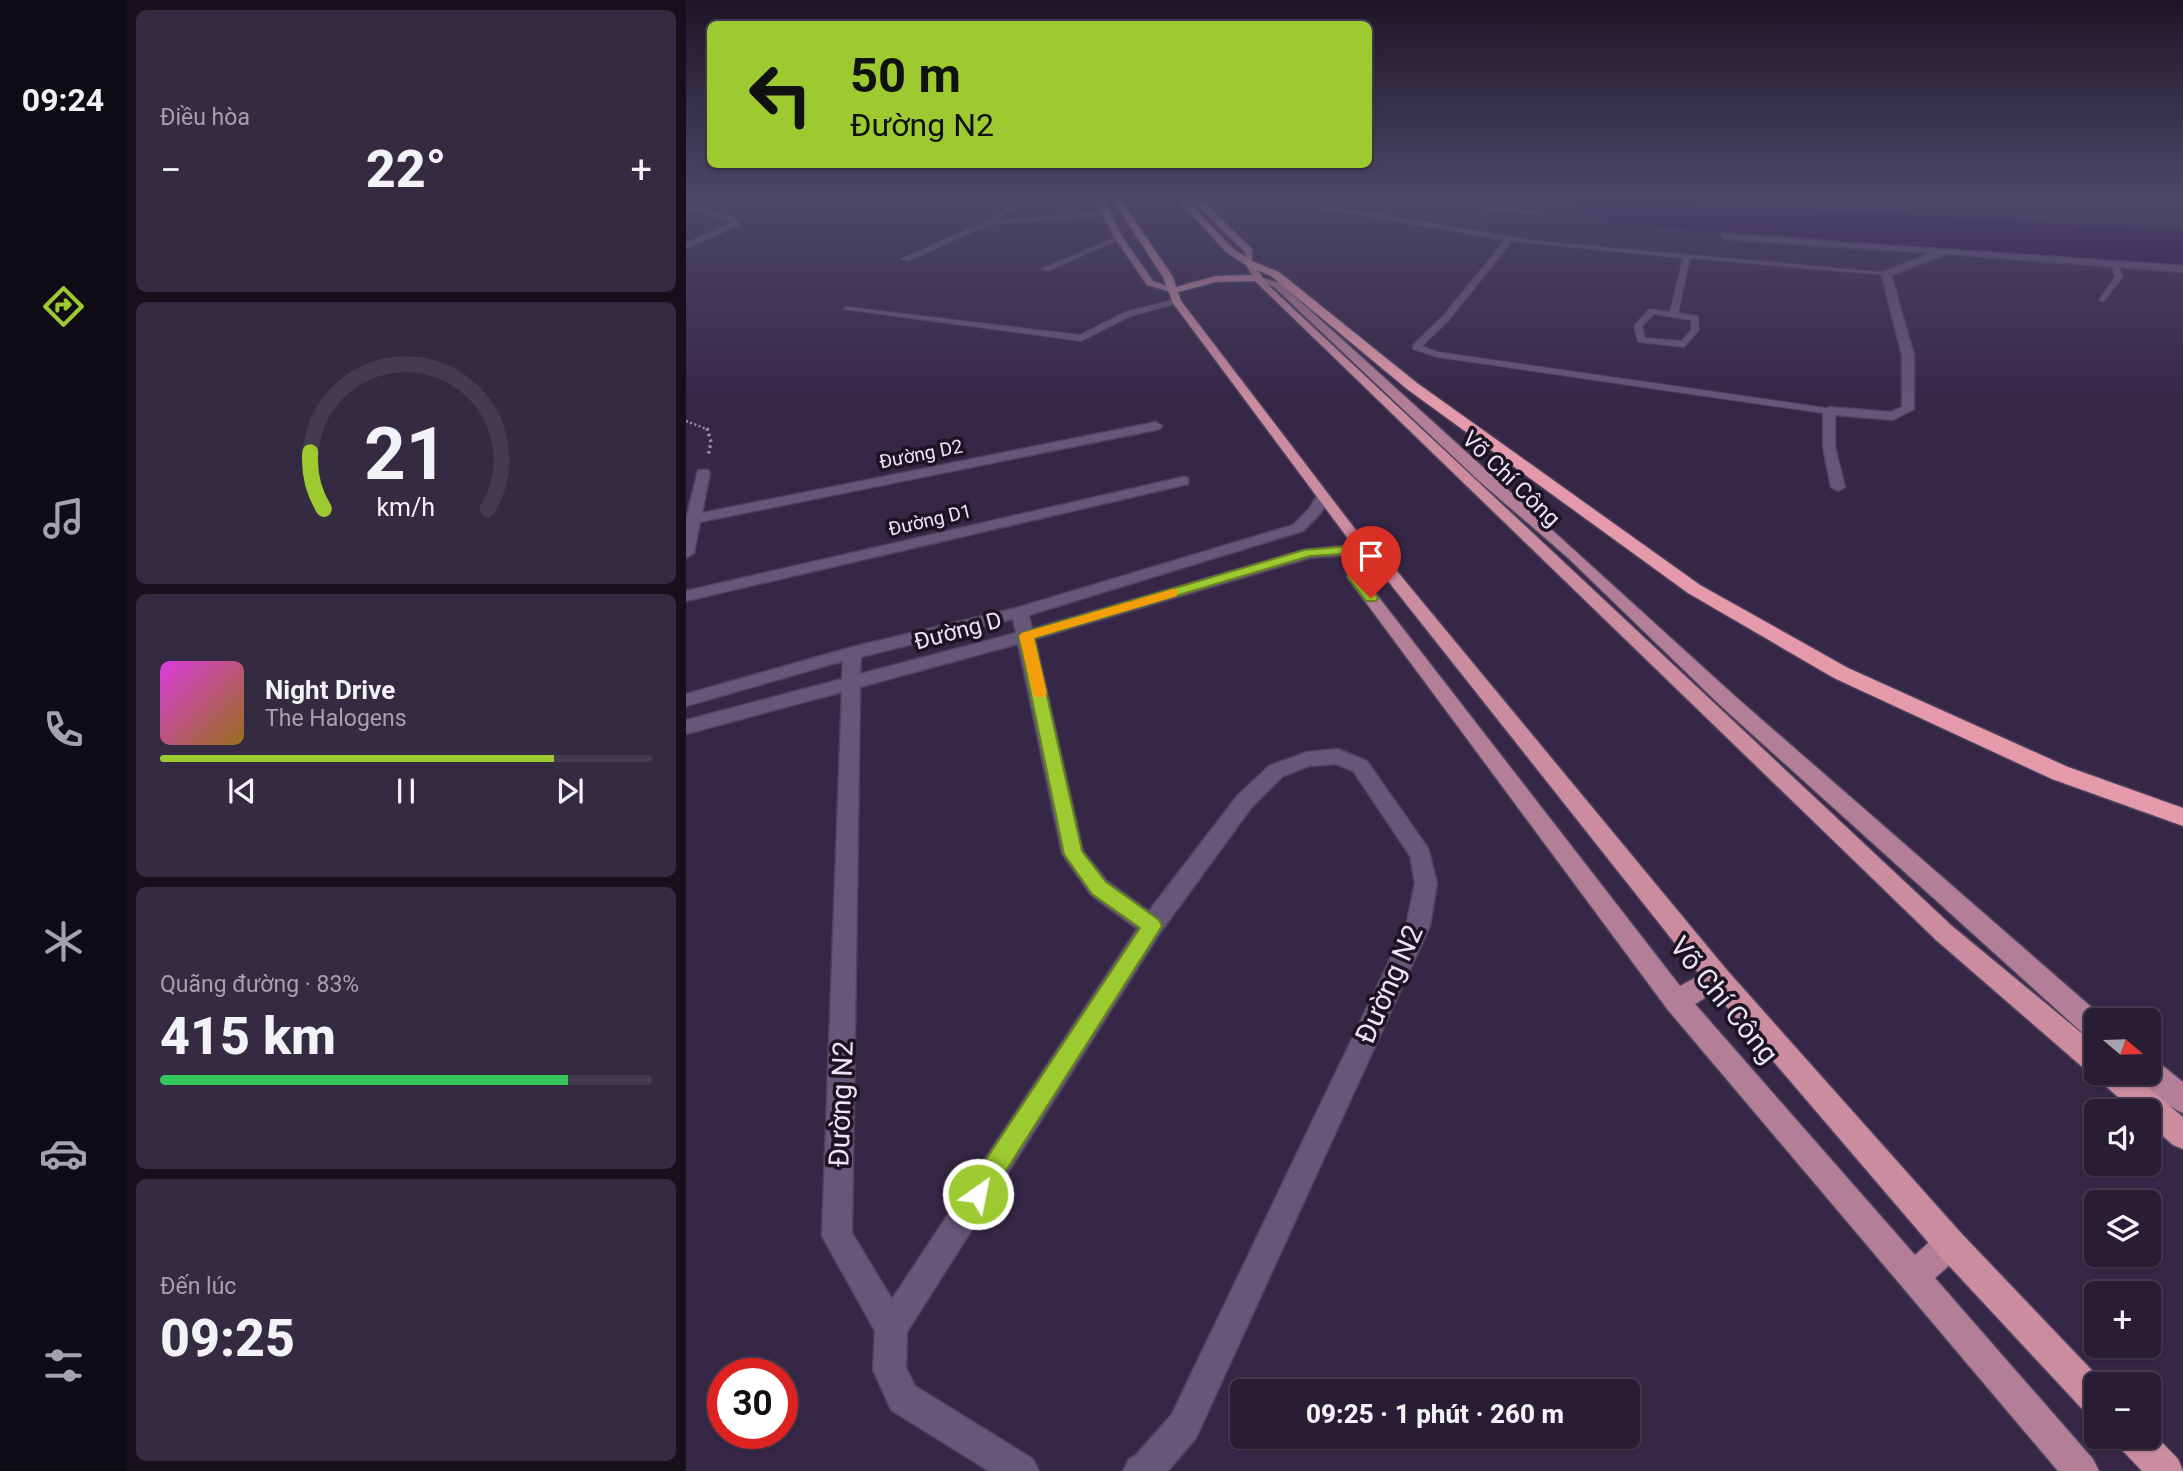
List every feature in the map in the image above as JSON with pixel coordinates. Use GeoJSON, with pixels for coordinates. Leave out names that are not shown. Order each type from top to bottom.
{"type":"FeatureCollection","features":[{"type":"Feature","properties":{"kind":"highway","name":"Võ Chí Công"},"geometry":{"type":"LineString","coordinates":[[1159,265],[1168,277],[1173,296],[1363,549],[1390,573],[1717,977],[1950,1244],[2084,1386]]}},
{"type":"Feature","properties":{"kind":"highway","name":"Võ Chí Công"},"geometry":{"type":"LineString","coordinates":[[1247,265],[1254,270],[1263,286],[1934,923],[2084,1052]]}},
{"type":"Feature","properties":{"kind":"highway"},"geometry":{"type":"LineString","coordinates":[[1168,277],[1188,279],[1254,270],[1275,274],[1412,386],[1695,589],[1841,674],[2060,773],[2183,817]]}},
{"type":"Feature","properties":{"kind":"highway"},"geometry":{"type":"LineString","coordinates":[[1173,296],[1216,279],[1254,270]]}},
{"type":"Feature","properties":{"kind":"highway"},"geometry":{"type":"LineString","coordinates":[[2124,1085],[2183,1135]]}},
{"type":"Feature","properties":{"kind":"highway"},"geometry":{"type":"LineString","coordinates":[[2145,1449],[2166,1471]]}},
{"type":"Feature","properties":{"kind":"main road","name":"Võ Chí Công"},"geometry":{"type":"LineString","coordinates":[[1137,265],[1150,283],[1173,296]]}},
{"type":"Feature","properties":{"kind":"main road","name":"Võ Chí Công"},"geometry":{"type":"LineString","coordinates":[[1254,270],[1277,285],[1484,478],[1572,554],[1729,702],[2084,1017]]}},
{"type":"Feature","properties":{"kind":"main road","name":"Võ Chí Công"},"geometry":{"type":"LineString","coordinates":[[1363,549],[1355,577],[1677,1002],[2081,1471]]}},
{"type":"Feature","properties":{"kind":"main road"},"geometry":{"type":"LineString","coordinates":[[1677,1002],[1717,977]]}},
{"type":"Feature","properties":{"kind":"main road"},"geometry":{"type":"LineString","coordinates":[[2161,1081],[2183,1099]]}},
{"type":"Feature","properties":{"kind":"main road"},"geometry":{"type":"LineString","coordinates":[[1913,1278],[1950,1244]]}},
{"type":"Feature","properties":{"kind":"street"},"geometry":{"type":"LineString","coordinates":[[1838,487],[1829,447],[1829,411],[1893,416],[1908,409],[1908,355],[1885,274],[1905,270],[1913,265]]}},
{"type":"Feature","properties":{"kind":"street"},"geometry":{"type":"LineString","coordinates":[[2122,265],[2183,269]]}},
{"type":"Feature","properties":{"kind":"street","name":"Đường D2"},"geometry":{"type":"LineString","coordinates":[[694,519],[1157,426]]}},
{"type":"Feature","properties":{"kind":"street"},"geometry":{"type":"LineString","coordinates":[[686,554],[703,473]]}},
{"type":"Feature","properties":{"kind":"street","name":"Đường D1"},"geometry":{"type":"LineString","coordinates":[[686,596],[1183,481]]}},
{"type":"Feature","properties":{"kind":"street","name":"Đường D"},"geometry":{"type":"LineString","coordinates":[[686,727],[852,683],[1298,528],[1315,511],[1323,497]]}},
{"type":"Feature","properties":{"kind":"street","name":"Đường D"},"geometry":{"type":"LineString","coordinates":[[686,700],[852,653],[1023,624],[1309,553],[1363,549]]}},
{"type":"Feature","properties":{"kind":"street"},"geometry":{"type":"LineString","coordinates":[[1023,624],[1073,854],[1099,888],[1152,926]]}},
{"type":"Feature","properties":{"kind":"street","name":"Đường N2"},"geometry":{"type":"LineString","coordinates":[[852,653],[837,1236],[891,1328],[1152,926],[1244,802],[1276,771],[1307,759],[1338,756],[1360,766],[1420,854],[1426,883],[1418,926],[1184,1426],[1141,1471]]}},
{"type":"Feature","properties":{"kind":"street"},"geometry":{"type":"LineString","coordinates":[[891,1328],[890,1370],[903,1398],[1021,1471]]}},
{"type":"Feature","properties":{"kind":"lane"},"geometry":{"type":"LineString","coordinates":[[1045,269],[1055,265]]}},
{"type":"Feature","properties":{"kind":"lane"},"geometry":{"type":"LineString","coordinates":[[1489,265],[1446,318],[1416,347],[1437,354],[1829,411]]}},
{"type":"Feature","properties":{"kind":"lane"},"geometry":{"type":"LineString","coordinates":[[1674,314],[1685,265]]}},
{"type":"Feature","properties":{"kind":"lane"},"geometry":{"type":"LineString","coordinates":[[1776,265],[1885,274]]}},
{"type":"Feature","properties":{"kind":"lane"},"geometry":{"type":"LineString","coordinates":[[2103,300],[2119,277],[2113,265]]}},
{"type":"Feature","properties":{"kind":"lane"},"geometry":{"type":"LineString","coordinates":[[847,309],[1081,338],[1128,314],[1173,296]]}},
{"type":"Feature","properties":{"kind":"lane"},"geometry":{"type":"LineString","coordinates":[[1652,311],[1674,314],[1695,318],[1695,330],[1684,344],[1641,340],[1638,326],[1652,311]]}},
{"type":"Feature","properties":{"kind":"path"},"geometry":{"type":"LineString","coordinates":[[686,421],[709,429],[711,442],[703,473]]}},
{"type":"Feature","properties":{"kind":"shaded area"},"geometry":{"type":"Polygon","coordinates":[[[2150,265],[2183,265],[2183,267],[2150,265]]]}},
{"type":"Feature","properties":{"kind":"slow traffic"},"geometry":{"type":"LineString","coordinates":[[1039,693],[1027,636],[1173,593]]}},
{"type":"Feature","properties":{"kind":"route"},"geometry":{"type":"LineString","coordinates":[[978,1194],[1152,926],[1099,888],[1073,854],[1027,636],[1309,553],[1363,549],[1355,577],[1371,598]]}}]}
